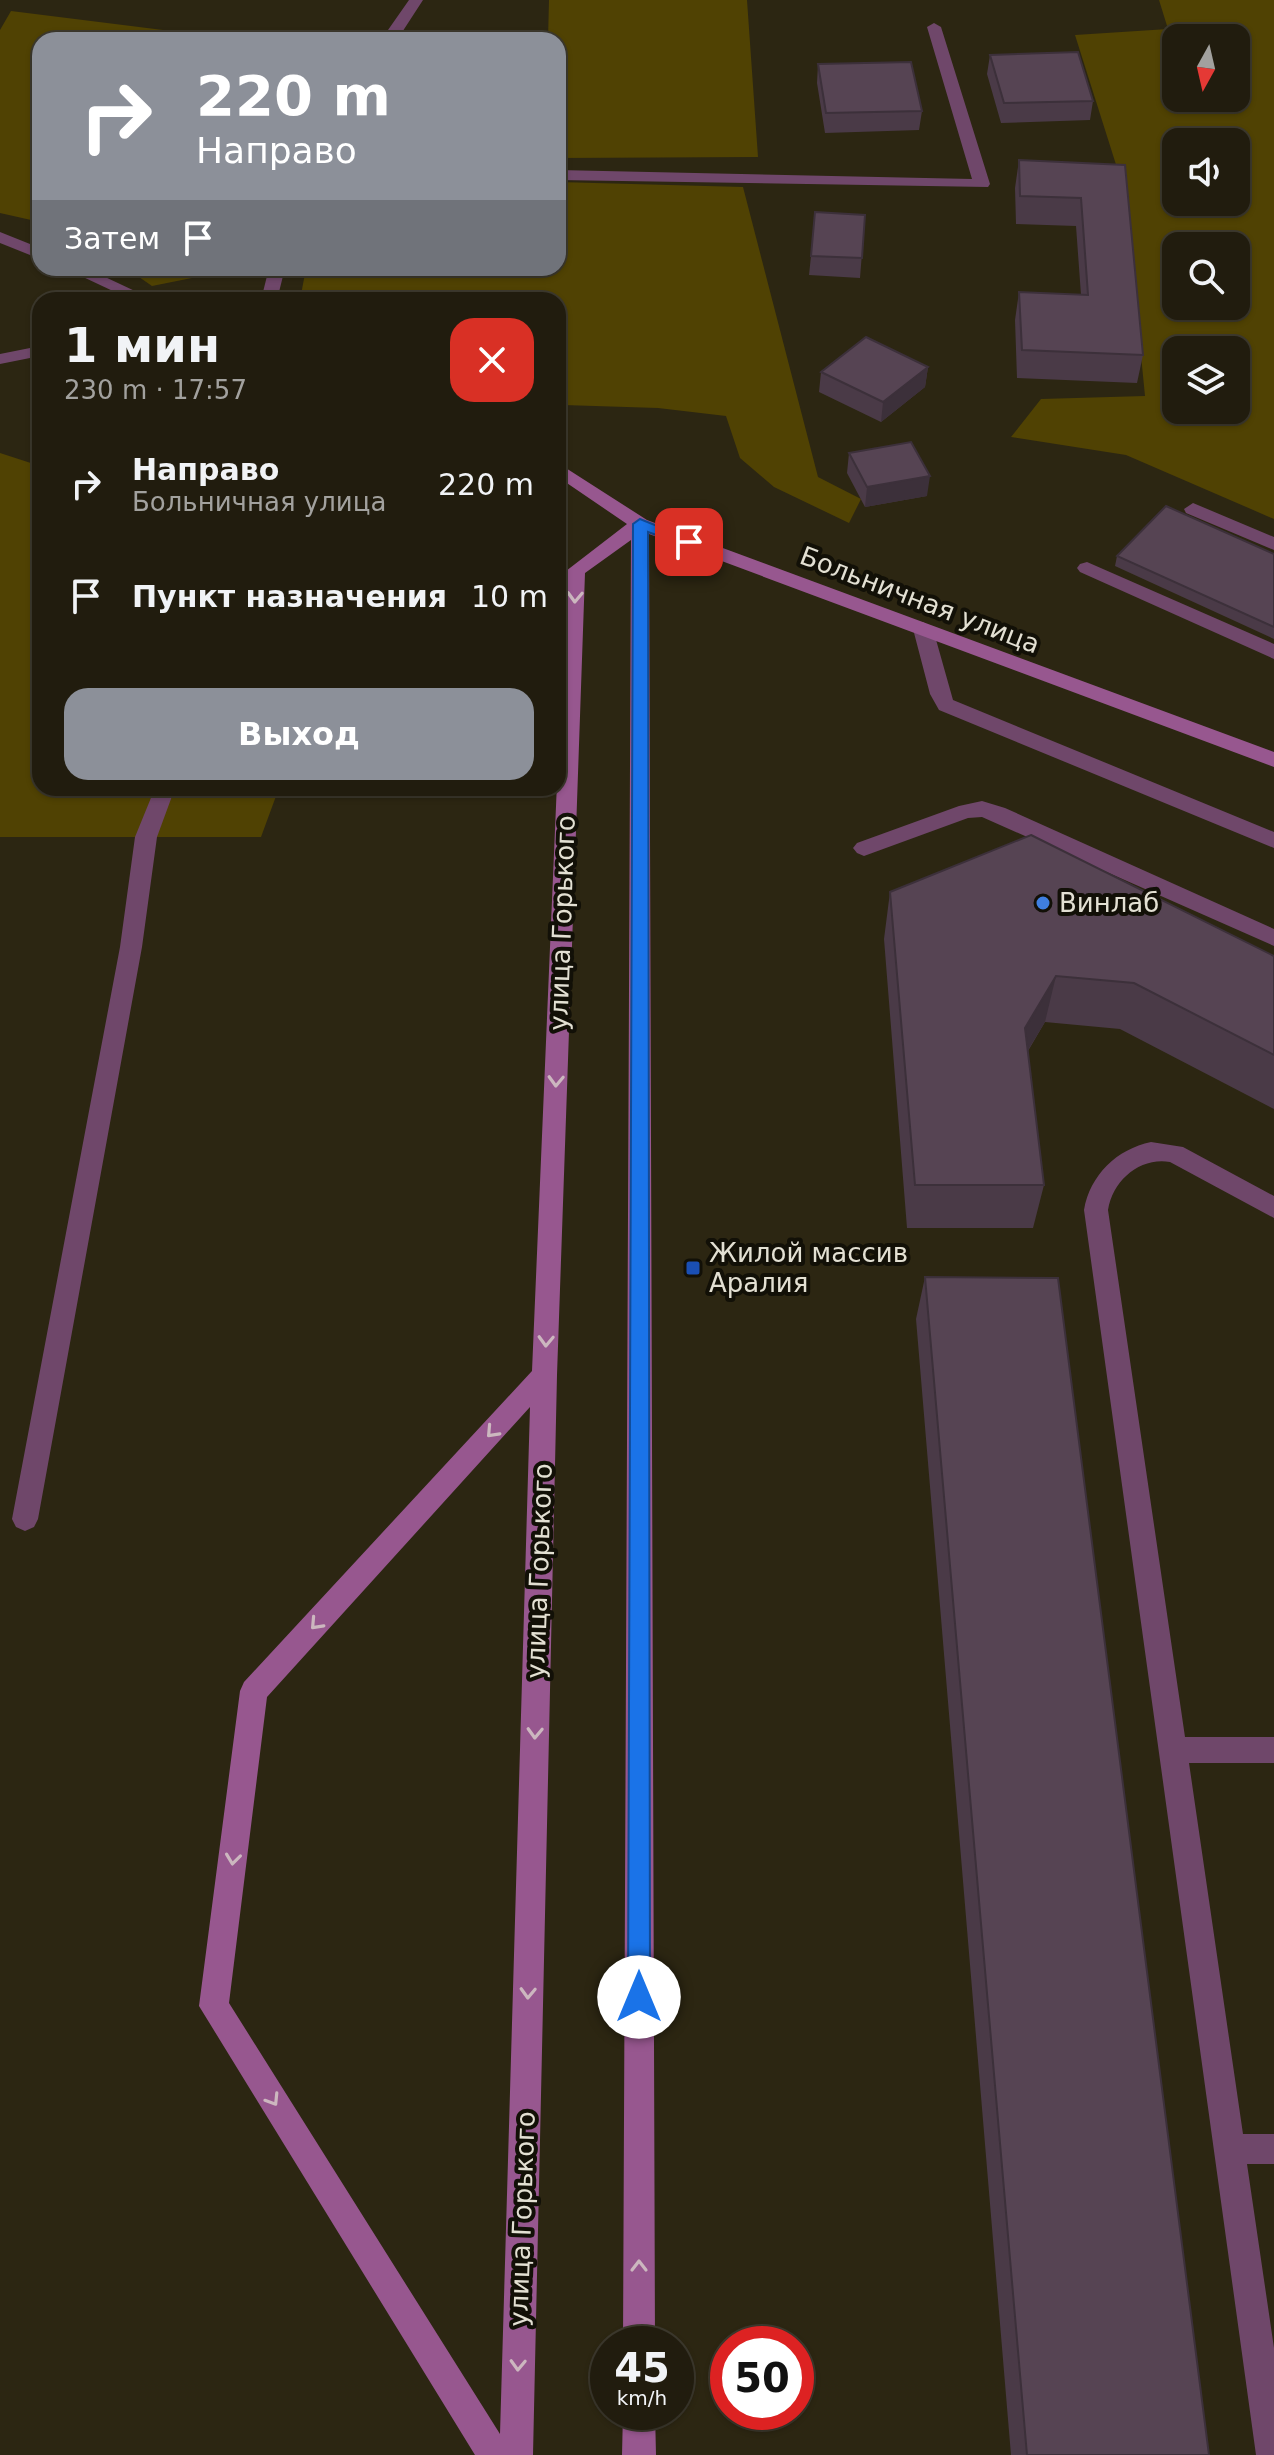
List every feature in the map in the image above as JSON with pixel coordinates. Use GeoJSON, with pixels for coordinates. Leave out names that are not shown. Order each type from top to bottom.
{"type":"FeatureCollection","features":[{"type":"Feature","properties":{"kind":"main road","name":"Больничная улица"},"geometry":{"type":"LineString","coordinates":[[566,474],[640,524],[1274,760]]}},
{"type":"Feature","properties":{"kind":"main road","name":"улица Горького"},"geometry":{"type":"LineString","coordinates":[[516,2455],[544,1375],[576,571],[640,524]]}},
{"type":"Feature","properties":{"kind":"main road"},"geometry":{"type":"LineString","coordinates":[[639,2326],[640,524]]}},
{"type":"Feature","properties":{"kind":"main road"},"geometry":{"type":"LineString","coordinates":[[494,2455],[214,2006],[254,1691],[544,1375]]}},
{"type":"Feature","properties":{"kind":"main road"},"geometry":{"type":"LineString","coordinates":[[639,2430],[639,2455]]}},
{"type":"Feature","properties":{"kind":"street"},"geometry":{"type":"LineString","coordinates":[[394,32],[416,0]]}},
{"type":"Feature","properties":{"kind":"street"},"geometry":{"type":"LineString","coordinates":[[566,175],[982,184],[934,27]]}},
{"type":"Feature","properties":{"kind":"street"},"geometry":{"type":"LineString","coordinates":[[0,237],[32,251]]}},
{"type":"Feature","properties":{"kind":"street"},"geometry":{"type":"LineString","coordinates":[[90,276],[128,292]]}},
{"type":"Feature","properties":{"kind":"street"},"geometry":{"type":"LineString","coordinates":[[0,359],[32,353]]}},
{"type":"Feature","properties":{"kind":"street"},"geometry":{"type":"LineString","coordinates":[[1193,509],[1274,544]]}},
{"type":"Feature","properties":{"kind":"street"},"geometry":{"type":"LineString","coordinates":[[1087,568],[1274,652]]}},
{"type":"Feature","properties":{"kind":"street"},"geometry":{"type":"LineString","coordinates":[[923,629],[940,694],[946,705],[1274,840]]}},
{"type":"Feature","properties":{"kind":"street"},"geometry":{"type":"LineString","coordinates":[[25,1519],[131,947],[146,837],[162,796]]}},
{"type":"Feature","properties":{"kind":"street"},"geometry":{"type":"LineString","coordinates":[[864,848],[966,811],[982,809],[998,813],[1274,938]]}},
{"type":"Feature","properties":{"kind":"street"},"geometry":{"type":"LineString","coordinates":[[1273,2455],[1096,1210],[1097,1195],[1134,1158],[1145,1152],[1160,1151],[1175,1154],[1274,1208]]}},
{"type":"Feature","properties":{"kind":"street"},"geometry":{"type":"LineString","coordinates":[[1172,1750],[1274,1750]]}},
{"type":"Feature","properties":{"kind":"street"},"geometry":{"type":"LineString","coordinates":[[1229,2149],[1274,2149]]}},
{"type":"Feature","properties":{"kind":"shaded area"},"geometry":{"type":"Polygon","coordinates":[[[549,0],[747,0],[758,157],[566,158],[566,32],[548,32],[549,0]]]}},
{"type":"Feature","properties":{"kind":"shaded area"},"geometry":{"type":"Polygon","coordinates":[[[1159,0],[1274,0],[1274,519],[1126,455],[1011,437],[1041,399],[1145,396],[1125,193],[1075,35],[1162,29],[1162,112],[1250,112],[1250,24],[1166,24],[1159,0]]]}},
{"type":"Feature","properties":{"kind":"shaded area"},"geometry":{"type":"Polygon","coordinates":[[[11,11],[179,32],[32,32],[32,220],[0,213],[0,30],[11,11]]]}},
{"type":"Feature","properties":{"kind":"shaded area"},"geometry":{"type":"Polygon","coordinates":[[[566,182],[743,187],[818,477],[861,499],[849,523],[774,487],[740,458],[726,416],[658,408],[566,405],[566,292],[302,292],[304,276],[566,276],[566,182]]]}},
{"type":"Feature","properties":{"kind":"shaded area"},"geometry":{"type":"Polygon","coordinates":[[[138,276],[202,276],[152,286],[138,276]]]}},
{"type":"Feature","properties":{"kind":"shaded area"},"geometry":{"type":"Polygon","coordinates":[[[0,453],[32,463],[32,796],[276,796],[261,837],[0,837],[0,453]]]}},
{"type":"Feature","properties":{"kind":"building"},"geometry":{"type":"Polygon","coordinates":[[[1078,52],[1093,101],[1004,103],[990,55],[1078,52]]]}},
{"type":"Feature","properties":{"kind":"building"},"geometry":{"type":"Polygon","coordinates":[[[911,62],[922,111],[826,113],[818,64],[911,62]]]}},
{"type":"Feature","properties":{"kind":"building"},"geometry":{"type":"Polygon","coordinates":[[[1019,160],[1125,165],[1143,355],[1022,350],[1019,292],[1088,295],[1081,198],[1020,196],[1019,160]]]}},
{"type":"Feature","properties":{"kind":"building"},"geometry":{"type":"Polygon","coordinates":[[[815,212],[865,215],[862,258],[811,256],[815,212]]]}},
{"type":"Feature","properties":{"kind":"building"},"geometry":{"type":"Polygon","coordinates":[[[866,337],[928,367],[883,402],[821,372],[866,337]]]}},
{"type":"Feature","properties":{"kind":"building"},"geometry":{"type":"Polygon","coordinates":[[[911,442],[930,476],[867,487],[849,453],[911,442]]]}},
{"type":"Feature","properties":{"kind":"building"},"geometry":{"type":"Polygon","coordinates":[[[1166,506],[1274,554],[1274,627],[1117,556],[1166,506]]]}},
{"type":"Feature","properties":{"kind":"building"},"geometry":{"type":"Polygon","coordinates":[[[1031,835],[1274,956],[1274,1055],[1134,983],[1056,976],[1025,1028],[1044,1185],[915,1185],[890,892],[1031,835]]]}},
{"type":"Feature","properties":{"kind":"building"},"geometry":{"type":"Polygon","coordinates":[[[925,1277],[1058,1278],[1209,2455],[1027,2455],[925,1277]]]}},
{"type":"Feature","properties":{"kind":"place","name":"Винлаб"},"geometry":{"type":"Point","coordinates":[1043,903]}},
{"type":"Feature","properties":{"kind":"place","name":"Жилой массив Аралия"},"geometry":{"type":"Point","coordinates":[693,1268]}},
{"type":"Feature","properties":{"kind":"route"},"geometry":{"type":"LineString","coordinates":[[639,1997],[640,524],[689,542]]}}]}
